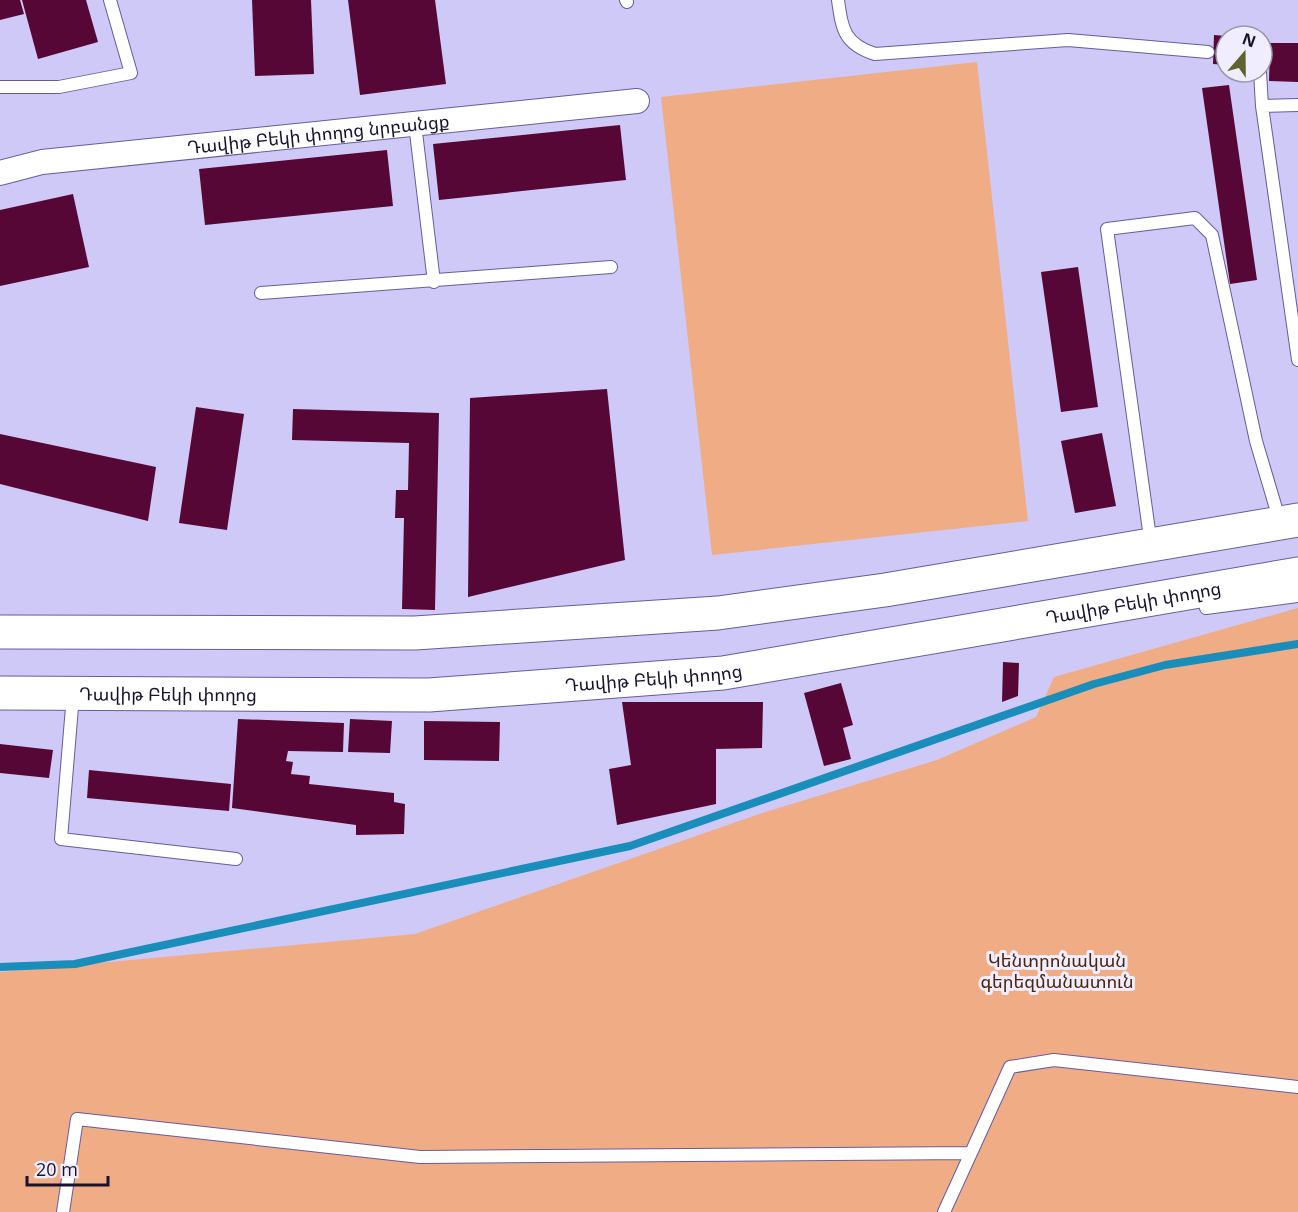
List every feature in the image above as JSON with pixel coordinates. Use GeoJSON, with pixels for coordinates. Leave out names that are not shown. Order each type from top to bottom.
{"type":"FeatureCollection","features":[{"type":"Feature","properties":{"kind":"main road"},"geometry":{"type":"LineString","coordinates":[[0,632],[415,633],[718,613],[885,590],[1289,521]]}},
{"type":"Feature","properties":{"kind":"main road","name":"Դավիթ Բեկի փողոց"},"geometry":{"type":"LineString","coordinates":[[0,693],[429,695],[723,673],[1298,574]]}},
{"type":"Feature","properties":{"kind":"street","name":"Դավիթ Բեկի փողոց նրբանցք"},"geometry":{"type":"LineString","coordinates":[[0,173],[42,162],[637,101]]}},
{"type":"Feature","properties":{"kind":"lane"},"geometry":{"type":"LineString","coordinates":[[0,87],[59,87],[131,73],[110,0]]}},
{"type":"Feature","properties":{"kind":"lane"},"geometry":{"type":"LineString","coordinates":[[838,0],[842,29],[864,51],[875,54],[1068,40],[1208,52]]}},
{"type":"Feature","properties":{"kind":"lane"},"geometry":{"type":"LineString","coordinates":[[1261,84],[1298,360]]}},
{"type":"Feature","properties":{"kind":"lane"},"geometry":{"type":"LineString","coordinates":[[1262,106],[1298,105]]}},
{"type":"Feature","properties":{"kind":"lane"},"geometry":{"type":"LineString","coordinates":[[415,124],[434,282]]}},
{"type":"Feature","properties":{"kind":"lane"},"geometry":{"type":"LineString","coordinates":[[1151,545],[1107,229],[1195,218],[1212,235],[1256,441],[1289,521]]}},
{"type":"Feature","properties":{"kind":"lane"},"geometry":{"type":"LineString","coordinates":[[261,293],[434,282],[611,267]]}},
{"type":"Feature","properties":{"kind":"lane"},"geometry":{"type":"LineString","coordinates":[[1201,591],[1206,608],[1298,596]]}},
{"type":"Feature","properties":{"kind":"lane"},"geometry":{"type":"LineString","coordinates":[[73,693],[61,839],[236,859]]}},
{"type":"Feature","properties":{"kind":"lane"},"geometry":{"type":"LineString","coordinates":[[944,1212],[1010,1066],[1054,1060],[1298,1088]]}},
{"type":"Feature","properties":{"kind":"lane"},"geometry":{"type":"LineString","coordinates":[[63,1212],[77,1119],[420,1157],[971,1153]]}},
{"type":"Feature","properties":{"kind":"green space"},"geometry":{"type":"Polygon","coordinates":[[[977,62],[1028,521],[712,555],[661,97],[977,62]]]}},
{"type":"Feature","properties":{"kind":"green space","name":"Կենտրոնական գերեզմանատուն"},"geometry":{"type":"Polygon","coordinates":[[[1298,608],[1298,1212],[0,1212],[0,972],[415,934],[762,813],[937,760],[1036,717],[1054,677],[1298,608]]]}},
{"type":"Feature","properties":{"kind":"building"},"geometry":{"type":"Polygon","coordinates":[[[0,0],[20,0],[24,14],[0,20],[0,0]]]}},
{"type":"Feature","properties":{"kind":"building"},"geometry":{"type":"Polygon","coordinates":[[[22,0],[86,0],[98,42],[38,59],[22,0]]]}},
{"type":"Feature","properties":{"kind":"building"},"geometry":{"type":"Polygon","coordinates":[[[252,0],[311,0],[314,74],[255,76],[252,0]]]}},
{"type":"Feature","properties":{"kind":"building"},"geometry":{"type":"Polygon","coordinates":[[[348,0],[435,0],[446,84],[360,95],[348,0]]]}},
{"type":"Feature","properties":{"kind":"building"},"geometry":{"type":"Polygon","coordinates":[[[1274,43],[1298,43],[1298,82],[1274,81],[1274,43]]]}},
{"type":"Feature","properties":{"kind":"building"},"geometry":{"type":"Polygon","coordinates":[[[1229,85],[1257,280],[1230,284],[1202,88],[1229,85]]]}},
{"type":"Feature","properties":{"kind":"building"},"geometry":{"type":"Polygon","coordinates":[[[620,125],[626,180],[439,200],[433,144],[620,125]]]}},
{"type":"Feature","properties":{"kind":"building"},"geometry":{"type":"Polygon","coordinates":[[[387,150],[393,206],[205,225],[199,169],[387,150]]]}},
{"type":"Feature","properties":{"kind":"building"},"geometry":{"type":"Polygon","coordinates":[[[73,194],[89,267],[0,286],[0,210],[73,194]]]}},
{"type":"Feature","properties":{"kind":"building"},"geometry":{"type":"Polygon","coordinates":[[[1078,267],[1098,407],[1061,412],[1041,272],[1078,267]]]}},
{"type":"Feature","properties":{"kind":"building"},"geometry":{"type":"Polygon","coordinates":[[[607,389],[625,560],[468,597],[470,398],[607,389]]]}},
{"type":"Feature","properties":{"kind":"building"},"geometry":{"type":"Polygon","coordinates":[[[196,407],[244,414],[227,530],[179,523],[196,407]]]}},
{"type":"Feature","properties":{"kind":"building"},"geometry":{"type":"Polygon","coordinates":[[[293,409],[439,413],[435,610],[402,609],[404,518],[395,518],[396,490],[408,490],[409,443],[292,440],[293,409]]]}},
{"type":"Feature","properties":{"kind":"building"},"geometry":{"type":"Polygon","coordinates":[[[1102,433],[1116,506],[1075,513],[1061,441],[1102,433]]]}},
{"type":"Feature","properties":{"kind":"building"},"geometry":{"type":"Polygon","coordinates":[[[0,434],[156,467],[148,521],[0,484],[0,434]]]}},
{"type":"Feature","properties":{"kind":"building"},"geometry":{"type":"Polygon","coordinates":[[[1003,662],[1019,663],[1018,696],[1002,702],[1003,662]]]}},
{"type":"Feature","properties":{"kind":"building"},"geometry":{"type":"Polygon","coordinates":[[[841,683],[853,725],[843,728],[851,759],[824,766],[804,693],[841,683]]]}},
{"type":"Feature","properties":{"kind":"building"},"geometry":{"type":"Polygon","coordinates":[[[622,702],[763,702],[762,748],[716,749],[716,804],[617,825],[609,769],[631,765],[622,702]]]}},
{"type":"Feature","properties":{"kind":"building"},"geometry":{"type":"Polygon","coordinates":[[[238,719],[344,723],[343,752],[288,751],[286,761],[293,762],[291,774],[310,776],[309,784],[394,793],[394,802],[405,804],[404,834],[356,835],[356,825],[232,808],[238,719]]]}},
{"type":"Feature","properties":{"kind":"building"},"geometry":{"type":"Polygon","coordinates":[[[350,719],[392,721],[390,753],[348,752],[350,719]]]}},
{"type":"Feature","properties":{"kind":"building"},"geometry":{"type":"Polygon","coordinates":[[[424,721],[500,722],[499,761],[424,760],[424,721]]]}},
{"type":"Feature","properties":{"kind":"building"},"geometry":{"type":"Polygon","coordinates":[[[0,744],[53,750],[49,778],[0,773],[0,744]]]}},
{"type":"Feature","properties":{"kind":"building"},"geometry":{"type":"Polygon","coordinates":[[[89,770],[231,784],[229,811],[87,798],[89,770]]]}},
{"type":"Feature","properties":{"kind":"waterway"},"geometry":{"type":"LineString","coordinates":[[0,967],[75,964],[630,846],[1094,684],[1165,665],[1298,644]]}}]}
